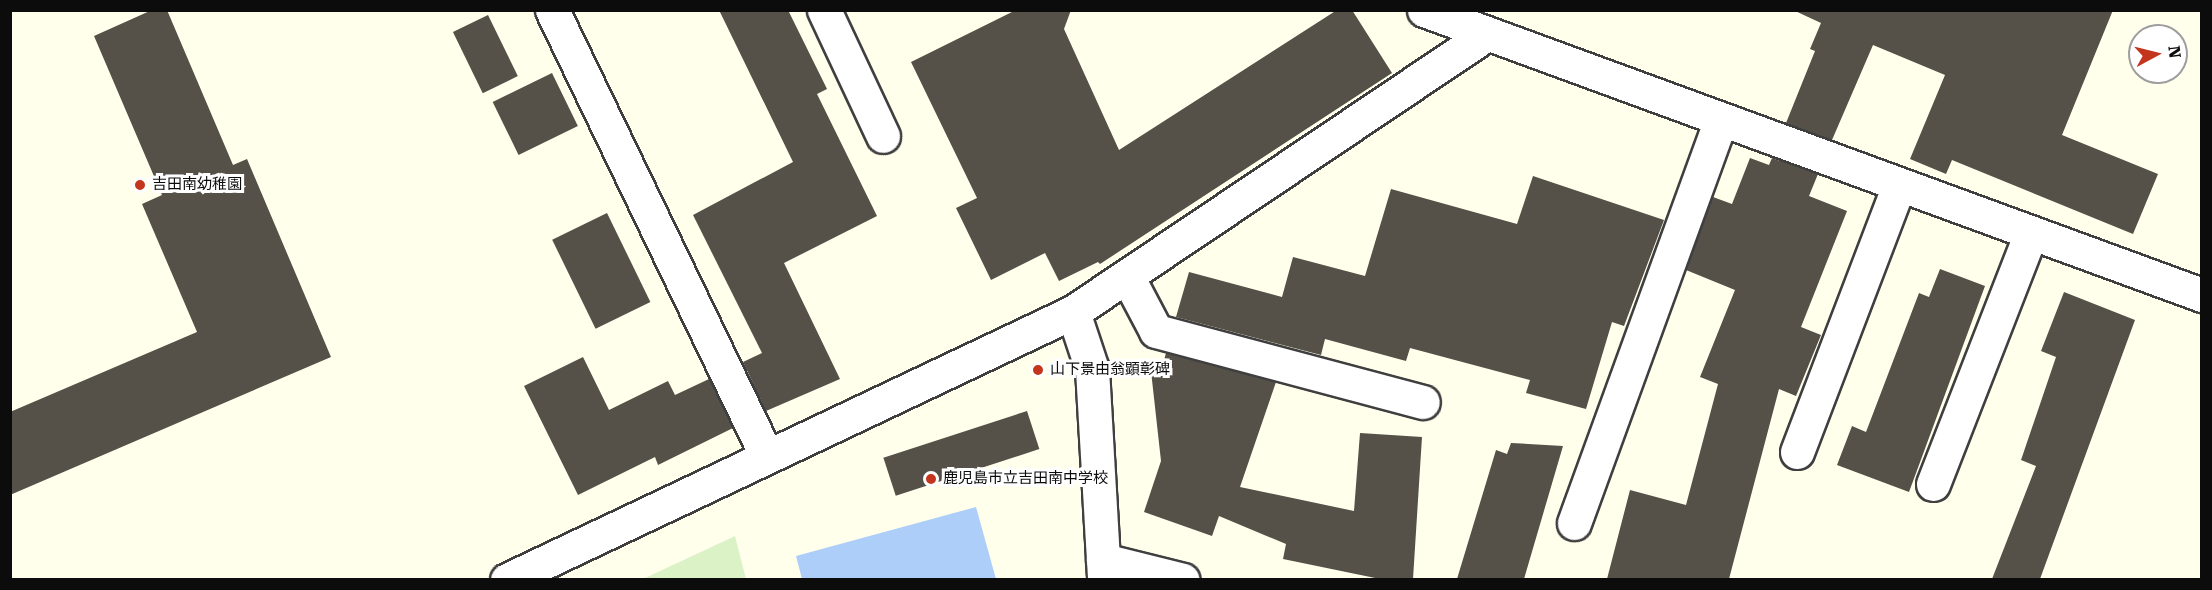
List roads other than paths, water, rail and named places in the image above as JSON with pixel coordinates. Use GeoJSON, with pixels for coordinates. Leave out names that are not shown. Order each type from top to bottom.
{"type":"FeatureCollection","features":[{"type":"Feature","properties":{"kind":"street"},"geometry":{"type":"LineString","coordinates":[[552,10],[766,456]]}},
{"type":"Feature","properties":{"kind":"street"},"geometry":{"type":"LineString","coordinates":[[824,10],[883,136]]}},
{"type":"Feature","properties":{"kind":"street"},"geometry":{"type":"LineString","coordinates":[[1424,10],[2202,295]]}},
{"type":"Feature","properties":{"kind":"street"},"geometry":{"type":"LineString","coordinates":[[507,579],[1073,312],[1486,34]]}},
{"type":"Feature","properties":{"kind":"street"},"geometry":{"type":"LineString","coordinates":[[1574,523],[1721,120]]}},
{"type":"Feature","properties":{"kind":"street"},"geometry":{"type":"LineString","coordinates":[[1797,452],[1899,185]]}},
{"type":"Feature","properties":{"kind":"street"},"geometry":{"type":"LineString","coordinates":[[1933,484],[2031,232]]}},
{"type":"Feature","properties":{"kind":"street"},"geometry":{"type":"LineString","coordinates":[[1127,276],[1156,331],[1423,402]]}},
{"type":"Feature","properties":{"kind":"street"},"geometry":{"type":"LineString","coordinates":[[1073,312],[1092,369],[1103,570],[1183,579]]}},
{"type":"Feature","properties":{"kind":"water"},"geometry":{"type":"Polygon","coordinates":[[[976,507],[996,579],[802,579],[796,556],[976,507]]]}},
{"type":"Feature","properties":{"kind":"place","name":"吉田南幼稚園"},"geometry":{"type":"Point","coordinates":[140,185]}},
{"type":"Feature","properties":{"kind":"place","name":"山下景由翁顕彰碑"},"geometry":{"type":"Point","coordinates":[1038,370]}},
{"type":"Feature","properties":{"kind":"place","name":"鹿児島市立吉田南中学校"},"geometry":{"type":"Point","coordinates":[931,479]}}]}
